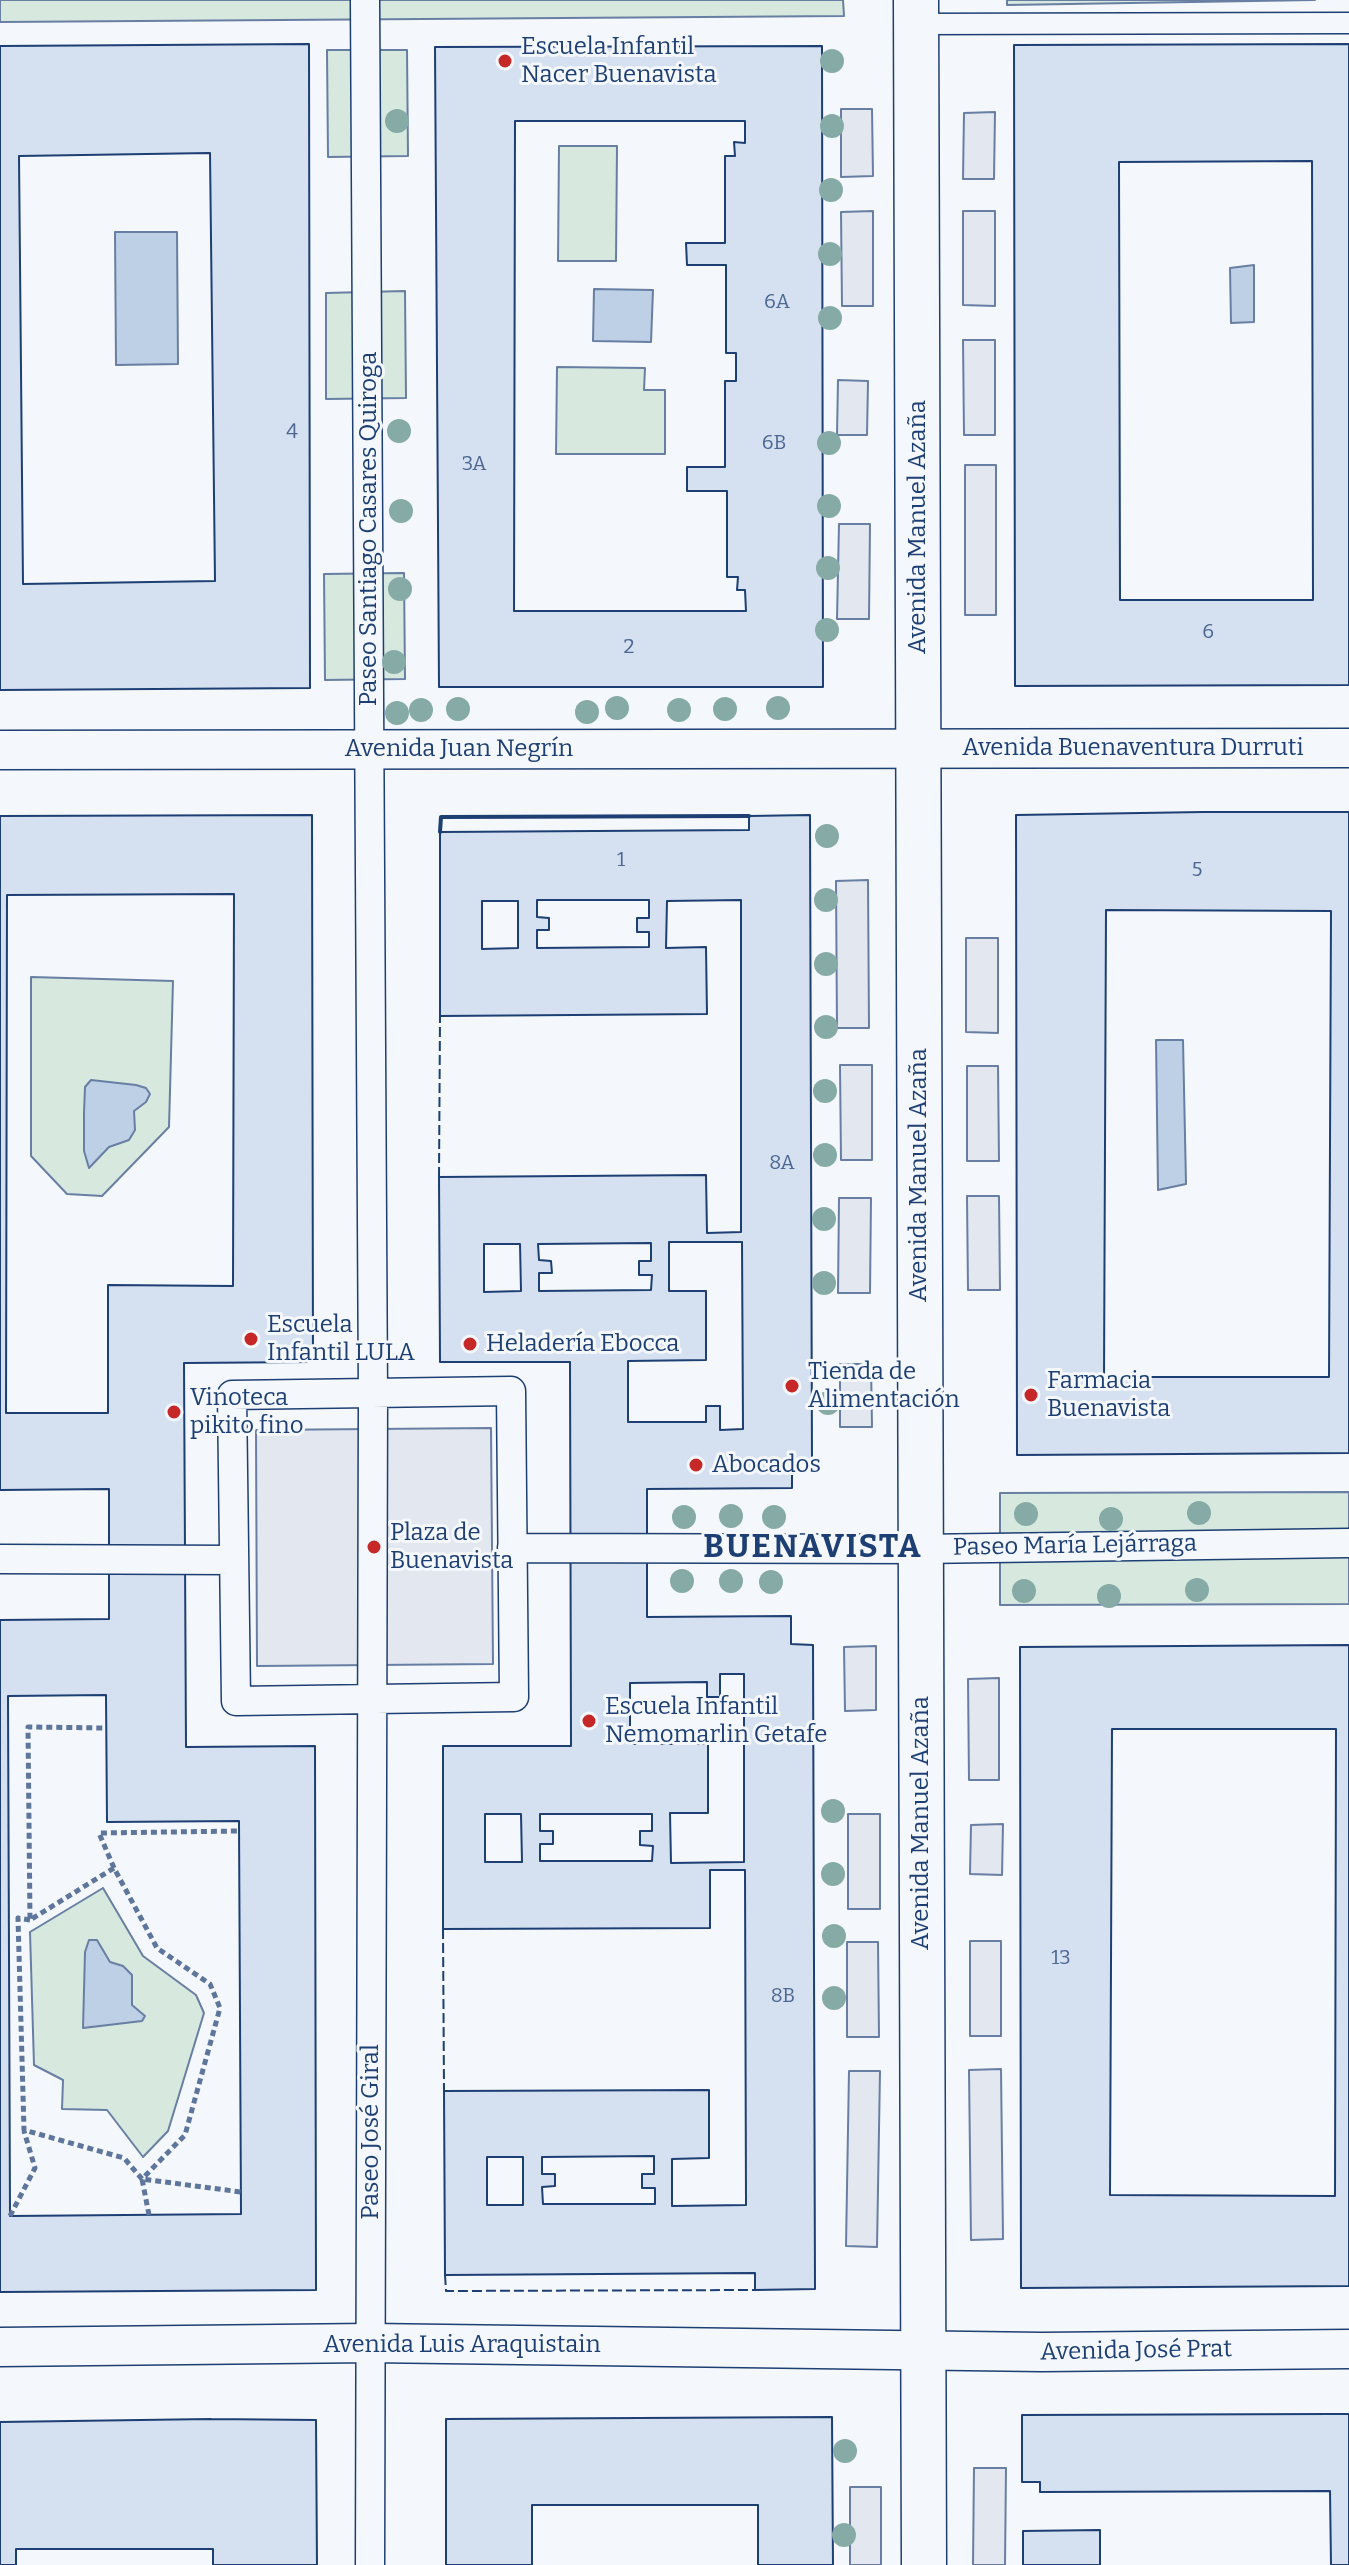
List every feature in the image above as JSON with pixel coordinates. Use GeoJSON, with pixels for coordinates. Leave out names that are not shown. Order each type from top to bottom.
{"type":"FeatureCollection","features":[{"type":"Feature","properties":{"kind":"street","name":"Paseo Santiago Casares Quiroga"},"geometry":{"type":"LineString","coordinates":[[365,0],[373,1394]]}},
{"type":"Feature","properties":{"kind":"street","name":"Avenida Manuel Azaña"},"geometry":{"type":"LineString","coordinates":[[916,12],[924,2565]]}},
{"type":"Feature","properties":{"kind":"street","name":"Avenida Buenaventura Durruti"},"geometry":{"type":"LineString","coordinates":[[918,749],[1349,748]]}},
{"type":"Feature","properties":{"kind":"street","name":"Avenida Juan Negrín"},"geometry":{"type":"LineString","coordinates":[[0,750],[918,749]]}},
{"type":"Feature","properties":{"kind":"street"},"geometry":{"type":"LineString","coordinates":[[511,1391],[514,1697],[236,1701],[232,1395],[373,1394],[511,1391]]}},
{"type":"Feature","properties":{"kind":"street","name":"Paseo José Giral"},"geometry":{"type":"LineString","coordinates":[[370,2565],[373,1394]]}},
{"type":"Feature","properties":{"kind":"street","name":"Paseo María Lejárraga"},"geometry":{"type":"LineString","coordinates":[[512,1548],[920,1549],[1349,1543]]}},
{"type":"Feature","properties":{"kind":"street"},"geometry":{"type":"LineString","coordinates":[[0,1559],[234,1560]]}},
{"type":"Feature","properties":{"kind":"street","name":"Avenida Luis Araquistain"},"geometry":{"type":"LineString","coordinates":[[0,2347],[370,2343],[923,2351]]}},
{"type":"Feature","properties":{"kind":"street","name":"Avenida José Prat"},"geometry":{"type":"LineString","coordinates":[[923,2351],[1349,2349]]}},
{"type":"Feature","properties":{"kind":"lane"},"geometry":{"type":"LineString","coordinates":[[916,12],[1349,23]]}},
{"type":"Feature","properties":{"kind":"path"},"geometry":{"type":"LineString","coordinates":[[30,1920],[28,1727],[106,1728]]}},
{"type":"Feature","properties":{"kind":"path"},"geometry":{"type":"LineString","coordinates":[[142,2179],[185,2135],[220,2008],[210,1984],[157,1948],[99,1833],[239,1831]]}},
{"type":"Feature","properties":{"kind":"path"},"geometry":{"type":"LineString","coordinates":[[10,2216],[35,2168],[24,2130],[18,1918],[30,1920],[114,1868]]}},
{"type":"Feature","properties":{"kind":"path"},"geometry":{"type":"LineString","coordinates":[[24,2130],[124,2158],[142,2179],[149,2215]]}},
{"type":"Feature","properties":{"kind":"path"},"geometry":{"type":"LineString","coordinates":[[142,2179],[241,2192]]}},
{"type":"Feature","properties":{"kind":"shaded area"},"geometry":{"type":"Polygon","coordinates":[[[0,0],[843,0],[844,16],[0,22],[0,0]]]}},
{"type":"Feature","properties":{"kind":"shaded area"},"geometry":{"type":"Polygon","coordinates":[[[1007,0],[1315,0],[1007,5],[1007,0]]]}},
{"type":"Feature","properties":{"kind":"shaded area"},"geometry":{"type":"Polygon","coordinates":[[[327,50],[407,50],[408,156],[328,157],[327,50]]]}},
{"type":"Feature","properties":{"kind":"shaded area"},"geometry":{"type":"Polygon","coordinates":[[[841,109],[872,109],[873,176],[841,177],[841,109]]]}},
{"type":"Feature","properties":{"kind":"shaded area"},"geometry":{"type":"Polygon","coordinates":[[[995,112],[994,179],[963,179],[964,113],[995,112]]]}},
{"type":"Feature","properties":{"kind":"shaded area"},"geometry":{"type":"Polygon","coordinates":[[[559,146],[617,146],[616,261],[558,261],[559,146]]]}},
{"type":"Feature","properties":{"kind":"shaded area"},"geometry":{"type":"Polygon","coordinates":[[[873,211],[873,306],[842,306],[841,212],[873,211]]]}},
{"type":"Feature","properties":{"kind":"shaded area"},"geometry":{"type":"Polygon","coordinates":[[[963,211],[995,211],[995,306],[963,305],[963,211]]]}},
{"type":"Feature","properties":{"kind":"shaded area"},"geometry":{"type":"Polygon","coordinates":[[[405,291],[406,398],[326,399],[326,293],[405,291]]]}},
{"type":"Feature","properties":{"kind":"shaded area"},"geometry":{"type":"Polygon","coordinates":[[[963,340],[995,340],[995,435],[964,435],[963,340]]]}},
{"type":"Feature","properties":{"kind":"shaded area"},"geometry":{"type":"Polygon","coordinates":[[[557,367],[645,368],[644,390],[665,390],[665,454],[556,454],[557,367]]]}},
{"type":"Feature","properties":{"kind":"shaded area"},"geometry":{"type":"Polygon","coordinates":[[[838,380],[868,381],[867,435],[837,435],[838,380]]]}},
{"type":"Feature","properties":{"kind":"shaded area"},"geometry":{"type":"Polygon","coordinates":[[[965,465],[996,465],[996,615],[965,615],[965,465]]]}},
{"type":"Feature","properties":{"kind":"shaded area"},"geometry":{"type":"Polygon","coordinates":[[[839,524],[870,524],[869,619],[837,619],[839,524]]]}},
{"type":"Feature","properties":{"kind":"shaded area"},"geometry":{"type":"Polygon","coordinates":[[[404,573],[405,679],[325,680],[324,574],[404,573]]]}},
{"type":"Feature","properties":{"kind":"shaded area"},"geometry":{"type":"Polygon","coordinates":[[[868,880],[869,1028],[837,1028],[836,881],[868,880]]]}},
{"type":"Feature","properties":{"kind":"shaded area"},"geometry":{"type":"Polygon","coordinates":[[[966,938],[998,938],[998,1033],[966,1032],[966,938]]]}},
{"type":"Feature","properties":{"kind":"shaded area"},"geometry":{"type":"Polygon","coordinates":[[[31,977],[173,981],[169,1127],[102,1196],[67,1194],[31,1156],[31,977]]]}},
{"type":"Feature","properties":{"kind":"shaded area"},"geometry":{"type":"Polygon","coordinates":[[[840,1065],[872,1065],[872,1160],[841,1160],[840,1065]]]}},
{"type":"Feature","properties":{"kind":"shaded area"},"geometry":{"type":"Polygon","coordinates":[[[967,1066],[998,1066],[999,1161],[967,1161],[967,1066]]]}},
{"type":"Feature","properties":{"kind":"shaded area"},"geometry":{"type":"Polygon","coordinates":[[[967,1196],[999,1196],[1000,1290],[968,1290],[967,1196]]]}},
{"type":"Feature","properties":{"kind":"shaded area"},"geometry":{"type":"Polygon","coordinates":[[[839,1198],[871,1198],[870,1293],[838,1293],[839,1198]]]}},
{"type":"Feature","properties":{"kind":"shaded area"},"geometry":{"type":"Polygon","coordinates":[[[840,1364],[871,1364],[872,1427],[840,1427],[840,1364]]]}},
{"type":"Feature","properties":{"kind":"shaded area","name":"Plaza de Buenavista"},"geometry":{"type":"Polygon","coordinates":[[[491,1428],[493,1664],[257,1666],[256,1430],[491,1428]]]}},
{"type":"Feature","properties":{"kind":"shaded area"},"geometry":{"type":"Polygon","coordinates":[[[1349,1492],[1349,1604],[1000,1605],[1000,1493],[1349,1492]]]}},
{"type":"Feature","properties":{"kind":"shaded area"},"geometry":{"type":"Polygon","coordinates":[[[876,1646],[876,1710],[845,1711],[844,1647],[876,1646]]]}},
{"type":"Feature","properties":{"kind":"shaded area"},"geometry":{"type":"Polygon","coordinates":[[[999,1678],[999,1780],[969,1780],[968,1679],[999,1678]]]}},
{"type":"Feature","properties":{"kind":"shaded area"},"geometry":{"type":"Polygon","coordinates":[[[848,1814],[880,1814],[880,1909],[848,1909],[848,1814]]]}},
{"type":"Feature","properties":{"kind":"shaded area"},"geometry":{"type":"Polygon","coordinates":[[[1003,1824],[1002,1875],[970,1874],[971,1825],[1003,1824]]]}},
{"type":"Feature","properties":{"kind":"shaded area"},"geometry":{"type":"Polygon","coordinates":[[[103,1888],[143,1956],[196,1995],[204,2013],[168,2131],[143,2157],[107,2110],[62,2109],[63,2080],[34,2065],[30,1932],[103,1888]]]}},
{"type":"Feature","properties":{"kind":"shaded area"},"geometry":{"type":"Polygon","coordinates":[[[970,1941],[1001,1941],[1001,2036],[970,2036],[970,1941]]]}},
{"type":"Feature","properties":{"kind":"shaded area"},"geometry":{"type":"Polygon","coordinates":[[[847,1942],[878,1942],[879,2037],[847,2037],[847,1942]]]}},
{"type":"Feature","properties":{"kind":"shaded area"},"geometry":{"type":"Polygon","coordinates":[[[1001,2069],[1003,2239],[971,2240],[969,2070],[1001,2069]]]}},
{"type":"Feature","properties":{"kind":"shaded area"},"geometry":{"type":"Polygon","coordinates":[[[849,2071],[880,2071],[877,2247],[846,2246],[849,2071]]]}},
{"type":"Feature","properties":{"kind":"shaded area"},"geometry":{"type":"Polygon","coordinates":[[[974,2468],[1006,2468],[1005,2565],[973,2565],[974,2468]]]}},
{"type":"Feature","properties":{"kind":"shaded area"},"geometry":{"type":"Polygon","coordinates":[[[850,2487],[881,2487],[881,2565],[850,2565],[850,2487]]]}},
{"type":"Feature","properties":{"kind":"water"},"geometry":{"type":"Polygon","coordinates":[[[115,232],[177,232],[178,364],[116,365],[115,232]]]}},
{"type":"Feature","properties":{"kind":"water"},"geometry":{"type":"Polygon","coordinates":[[[1254,265],[1254,322],[1231,323],[1230,268],[1254,265]]]}},
{"type":"Feature","properties":{"kind":"water"},"geometry":{"type":"Polygon","coordinates":[[[594,289],[653,290],[651,342],[593,341],[594,289]]]}},
{"type":"Feature","properties":{"kind":"water"},"geometry":{"type":"Polygon","coordinates":[[[1156,1040],[1183,1040],[1186,1184],[1158,1190],[1156,1040]]]}},
{"type":"Feature","properties":{"kind":"water"},"geometry":{"type":"Polygon","coordinates":[[[91,1080],[136,1085],[146,1088],[150,1094],[146,1102],[134,1111],[135,1130],[129,1140],[109,1147],[89,1168],[84,1151],[84,1113],[85,1087],[91,1080]]]}},
{"type":"Feature","properties":{"kind":"water"},"geometry":{"type":"Polygon","coordinates":[[[89,1940],[97,1940],[110,1962],[123,1966],[132,1975],[132,2005],[145,2016],[142,2021],[83,2028],[85,1952],[89,1940]]]}},
{"type":"Feature","properties":{"kind":"building"},"geometry":{"type":"Polygon","coordinates":[[[309,44],[310,688],[0,690],[0,46],[309,44]],[[210,153],[19,156],[23,584],[215,581],[210,153]]]}},
{"type":"Feature","properties":{"kind":"building"},"geometry":{"type":"Polygon","coordinates":[[[1349,44],[1349,685],[1015,686],[1014,45],[1349,44]],[[1312,161],[1119,162],[1120,600],[1313,600],[1312,161]]]}},
{"type":"Feature","properties":{"kind":"building"},"geometry":{"type":"Polygon","coordinates":[[[822,46],[823,687],[439,687],[435,47],[822,46]],[[515,121],[514,611],[746,611],[745,590],[737,590],[738,577],[727,577],[727,491],[687,491],[687,467],[725,467],[725,381],[736,381],[736,353],[726,353],[726,265],[687,265],[686,243],[725,243],[725,156],[735,156],[734,142],[745,143],[745,121],[515,121]]]}},
{"type":"Feature","properties":{"kind":"building"},"geometry":{"type":"Polygon","coordinates":[[[1349,812],[1349,1453],[1017,1455],[1016,815],[1349,812]],[[1106,910],[1104,1377],[1329,1377],[1331,911],[1106,910]]]}},
{"type":"Feature","properties":{"kind":"building"},"geometry":{"type":"Polygon","coordinates":[[[312,815],[313,1362],[184,1363],[186,1747],[315,1746],[316,2290],[0,2292],[0,1620],[109,1619],[109,1489],[0,1490],[0,816],[312,815]],[[234,894],[7,895],[6,1413],[108,1413],[108,1285],[233,1286],[234,894]],[[106,1695],[8,1696],[10,2216],[241,2214],[239,1821],[107,1822],[106,1695]]]}},
{"type":"Feature","properties":{"kind":"building"},"geometry":{"type":"Polygon","coordinates":[[[810,815],[812,1461],[792,1461],[792,1488],[647,1489],[647,1617],[791,1616],[791,1644],[813,1645],[815,2289],[755,2290],[755,2273],[445,2275],[444,2091],[709,2090],[709,2158],[672,2159],[672,2206],[746,2205],[745,1870],[710,1870],[710,1928],[443,1929],[443,1746],[571,1746],[570,1362],[440,1362],[439,1177],[706,1175],[707,1233],[741,1232],[741,900],[667,901],[666,948],[706,947],[707,1014],[440,1016],[440,832],[749,830],[749,816],[810,815]],[[537,900],[537,917],[549,918],[549,930],[537,930],[537,948],[649,947],[649,932],[637,932],[637,918],[649,918],[649,900],[537,900]],[[482,901],[482,949],[518,948],[518,901],[482,901]],[[669,1242],[669,1291],[706,1291],[706,1360],[628,1361],[628,1422],[706,1422],[706,1406],[720,1406],[720,1430],[743,1429],[742,1242],[669,1242]],[[651,1243],[538,1244],[539,1260],[551,1261],[552,1273],[539,1273],[539,1291],[651,1290],[652,1275],[639,1275],[639,1261],[651,1261],[651,1243]],[[484,1244],[484,1292],[521,1291],[520,1244],[484,1244]],[[720,1674],[720,1697],[707,1697],[707,1682],[630,1683],[630,1744],[708,1744],[708,1813],[670,1813],[671,1863],[744,1862],[744,1674],[720,1674]],[[485,1814],[485,1862],[522,1862],[521,1814],[485,1814]],[[540,1814],[540,1831],[553,1831],[553,1844],[540,1844],[540,1861],[652,1861],[653,1846],[640,1845],[640,1831],[652,1831],[652,1814],[540,1814]],[[654,2156],[542,2157],[542,2174],[555,2174],[555,2186],[542,2187],[543,2204],[655,2204],[655,2188],[642,2188],[642,2174],[654,2174],[654,2156]],[[487,2157],[487,2205],[523,2205],[523,2157],[487,2157]]]}},
{"type":"Feature","properties":{"kind":"building"},"geometry":{"type":"Polygon","coordinates":[[[1349,1645],[1349,2286],[1021,2288],[1020,1647],[1349,1645]],[[1112,1729],[1110,2195],[1335,2196],[1336,1729],[1112,1729]]]}},
{"type":"Feature","properties":{"kind":"building"},"geometry":{"type":"Polygon","coordinates":[[[1349,2414],[1349,2565],[1331,2565],[1330,2491],[1040,2492],[1040,2482],[1022,2482],[1022,2415],[1349,2414]]]}},
{"type":"Feature","properties":{"kind":"building"},"geometry":{"type":"Polygon","coordinates":[[[832,2417],[833,2565],[758,2565],[758,2505],[532,2505],[532,2565],[446,2565],[446,2419],[832,2417]]]}},
{"type":"Feature","properties":{"kind":"building"},"geometry":{"type":"Polygon","coordinates":[[[316,2420],[317,2565],[213,2565],[213,2549],[16,2549],[16,2565],[0,2565],[0,2422],[316,2420]]]}},
{"type":"Feature","properties":{"kind":"building"},"geometry":{"type":"Polygon","coordinates":[[[1100,2530],[1100,2565],[1023,2565],[1023,2531],[1100,2530]]]}},
{"type":"Feature","properties":{"kind":"fence"},"geometry":{"type":"LineString","coordinates":[[439,1177],[440,1016]]}},
{"type":"Feature","properties":{"kind":"fence"},"geometry":{"type":"LineString","coordinates":[[443,1929],[444,2091]]}},
{"type":"Feature","properties":{"kind":"fence"},"geometry":{"type":"LineString","coordinates":[[445,2275],[446,2291],[755,2290]]}},
{"type":"Feature","properties":{"kind":"wall"},"geometry":{"type":"LineString","coordinates":[[440,832],[441,817],[749,816]]}},
{"type":"Feature","properties":{"kind":"place","name":"Escuela Infantil Nacer Buenavista"},"geometry":{"type":"Point","coordinates":[505,61]}},
{"type":"Feature","properties":{"kind":"place","name":"Escuela Infantil LULA"},"geometry":{"type":"Point","coordinates":[251,1339]}},
{"type":"Feature","properties":{"kind":"place","name":"Heladería Ebocca"},"geometry":{"type":"Point","coordinates":[470,1344]}},
{"type":"Feature","properties":{"kind":"place","name":"Tienda de Alimentación"},"geometry":{"type":"Point","coordinates":[792,1386]}},
{"type":"Feature","properties":{"kind":"place","name":"Farmacia Buenavista"},"geometry":{"type":"Point","coordinates":[1031,1395]}},
{"type":"Feature","properties":{"kind":"place","name":"Vinoteca pikito fino"},"geometry":{"type":"Point","coordinates":[174,1412]}},
{"type":"Feature","properties":{"kind":"place","name":"Abocados"},"geometry":{"type":"Point","coordinates":[696,1465]}},
{"type":"Feature","properties":{"kind":"place","name":"Plaza de Buenavista"},"geometry":{"type":"Point","coordinates":[374,1547]}},
{"type":"Feature","properties":{"kind":"place","name":"Escuela Infantil Nemomarlin Getafe"},"geometry":{"type":"Point","coordinates":[589,1721]}},
{"type":"Feature","properties":{"kind":"district","name":"BUENAVISTA"},"geometry":{"type":"Point","coordinates":[813,1548]}}]}
